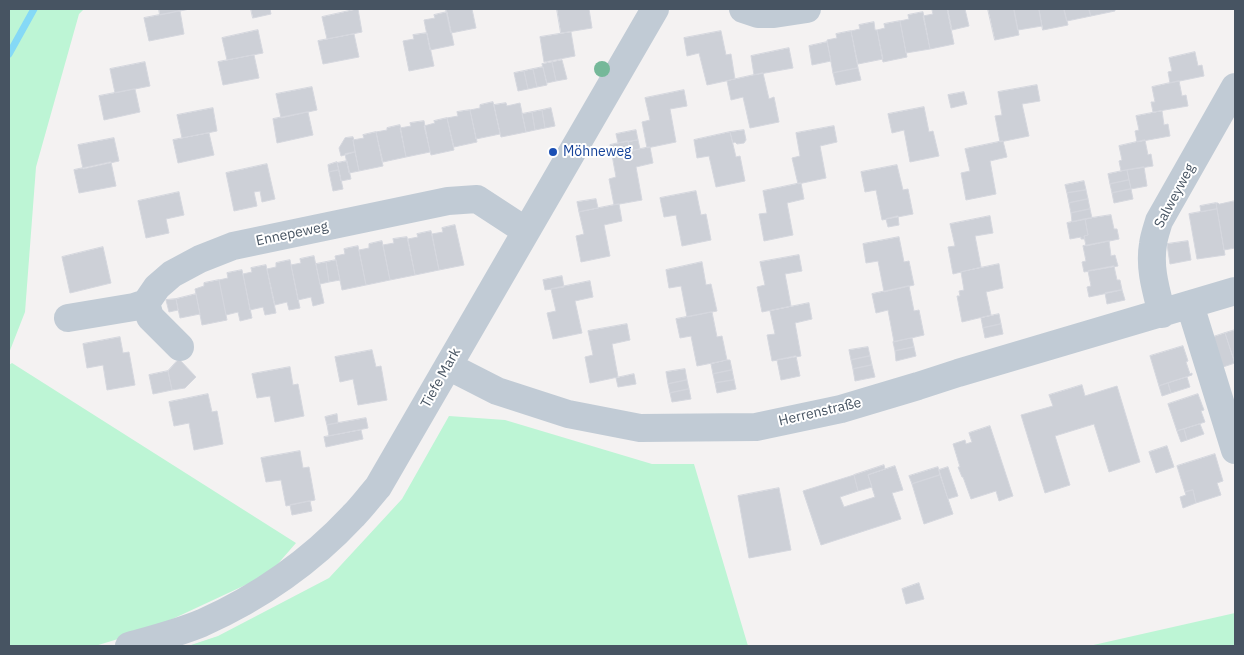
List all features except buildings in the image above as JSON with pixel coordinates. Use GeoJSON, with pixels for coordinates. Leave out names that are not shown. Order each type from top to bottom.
{"type":"FeatureCollection","features":[{"type":"Feature","properties":{"kind":"street","name":"Tiefe Mark"},"geometry":{"type":"LineString","coordinates":[[129,646],[177,632],[202,622],[272,584],[328,541],[378,487],[655,9]]}},
{"type":"Feature","properties":{"kind":"street"},"geometry":{"type":"LineString","coordinates":[[743,9],[758,14],[774,14],[807,9]]}},
{"type":"Feature","properties":{"kind":"street","name":"Salweyweg"},"geometry":{"type":"LineString","coordinates":[[1162,314],[1153,276],[1152,259],[1153,243],[1159,221],[1235,87]]}},
{"type":"Feature","properties":{"kind":"street","name":"Ennepeweg"},"geometry":{"type":"LineString","coordinates":[[146,304],[157,287],[172,274],[200,259],[233,246],[448,201],[477,199],[526,231]]}},
{"type":"Feature","properties":{"kind":"street","name":"Herrenstraße"},"geometry":{"type":"LineString","coordinates":[[448,366],[497,391],[568,414],[640,428],[756,427],[841,409],[1235,291]]}},
{"type":"Feature","properties":{"kind":"street"},"geometry":{"type":"LineString","coordinates":[[68,318],[146,304],[150,317],[180,347]]}},
{"type":"Feature","properties":{"kind":"street"},"geometry":{"type":"LineString","coordinates":[[1190,304],[1235,450]]}},
{"type":"Feature","properties":{"kind":"green space"},"geometry":{"type":"Polygon","coordinates":[[[10,9],[84,9],[79,14],[36,167],[25,312],[9,353],[9,14],[10,9]]]}},
{"type":"Feature","properties":{"kind":"green space"},"geometry":{"type":"Polygon","coordinates":[[[12,363],[296,543],[269,574],[151,629],[95,646],[9,646],[9,365],[12,363]]]}},
{"type":"Feature","properties":{"kind":"green space"},"geometry":{"type":"Polygon","coordinates":[[[449,416],[505,420],[652,464],[694,464],[748,646],[188,646],[218,636],[329,578],[402,499],[449,416]]]}},
{"type":"Feature","properties":{"kind":"green space"},"geometry":{"type":"Polygon","coordinates":[[[1235,613],[1235,646],[1089,646],[1235,613]]]}},
{"type":"Feature","properties":{"kind":"waterway"},"geometry":{"type":"LineString","coordinates":[[9,54],[34,9]]}},
{"type":"Feature","properties":{"kind":"place","name":"Möhneweg"},"geometry":{"type":"Point","coordinates":[553,152]}}]}
